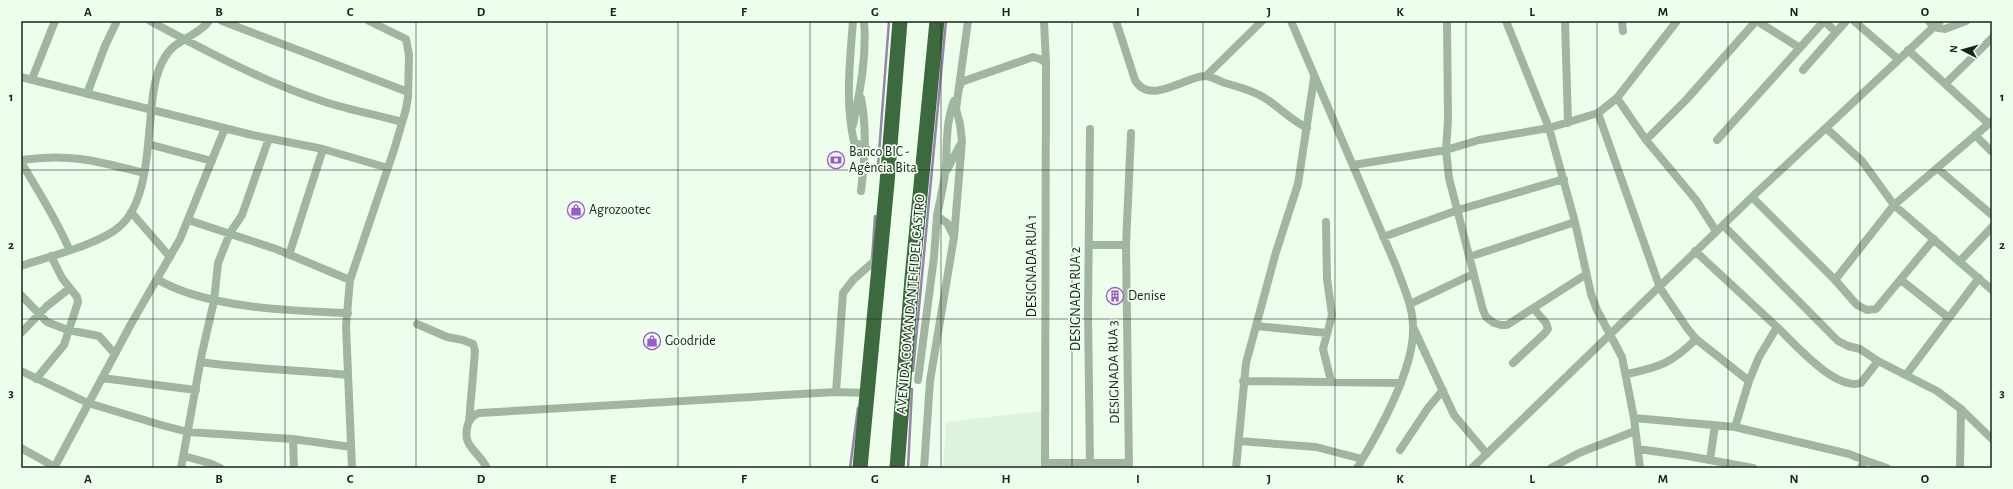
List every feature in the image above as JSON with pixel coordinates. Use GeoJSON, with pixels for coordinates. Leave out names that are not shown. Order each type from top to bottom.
{"type":"FeatureCollection","features":[{"type":"Feature","properties":{"kind":"highway"},"geometry":{"type":"LineString","coordinates":[[860,468],[900,21]]}},
{"type":"Feature","properties":{"kind":"highway","name":"AVENIDA COMANDANTE FIDEL CASTRO"},"geometry":{"type":"LineString","coordinates":[[897,468],[911,380],[937,21]]}},
{"type":"Feature","properties":{"kind":"street"},"geometry":{"type":"LineString","coordinates":[[32,79],[55,21]]}},
{"type":"Feature","properties":{"kind":"street"},"geometry":{"type":"LineString","coordinates":[[87,94],[105,46],[117,21]]}},
{"type":"Feature","properties":{"kind":"street"},"geometry":{"type":"LineString","coordinates":[[150,21],[205,51],[305,94],[325,102],[402,122]]}},
{"type":"Feature","properties":{"kind":"street"},"geometry":{"type":"LineString","coordinates":[[21,266],[102,238],[119,228],[131,212],[139,192],[144,173],[151,110],[157,79],[165,56],[177,43],[198,32],[209,21]]}},
{"type":"Feature","properties":{"kind":"street"},"geometry":{"type":"LineString","coordinates":[[222,21],[408,92]]}},
{"type":"Feature","properties":{"kind":"street"},"geometry":{"type":"LineString","coordinates":[[352,468],[346,326],[350,280],[388,168],[402,122],[408,92],[409,55],[407,40],[404,37],[369,21]]}},
{"type":"Feature","properties":{"kind":"street"},"geometry":{"type":"LineString","coordinates":[[853,21],[849,79],[849,107],[854,142],[866,148]]}},
{"type":"Feature","properties":{"kind":"street"},"geometry":{"type":"LineString","coordinates":[[852,131],[860,93],[866,46],[864,21]]}},
{"type":"Feature","properties":{"kind":"street"},"geometry":{"type":"LineString","coordinates":[[924,468],[930,381],[954,237],[962,141],[956,108],[961,82],[968,21]]}},
{"type":"Feature","properties":{"kind":"street","name":"DESIGNADA RUA 1"},"geometry":{"type":"LineString","coordinates":[[1044,21],[1046,63],[1045,466]]}},
{"type":"Feature","properties":{"kind":"street"},"geometry":{"type":"LineString","coordinates":[[1116,21],[1135,80],[1141,87],[1158,91],[1206,76],[1262,21]]}},
{"type":"Feature","properties":{"kind":"street"},"geometry":{"type":"LineString","coordinates":[[1291,21],[1314,78],[1383,236],[1410,304],[1414,329],[1454,415],[1487,454]]}},
{"type":"Feature","properties":{"kind":"street"},"geometry":{"type":"LineString","coordinates":[[1447,21],[1448,120],[1446,150],[1450,178],[1473,274],[1486,317],[1501,326],[1507,325],[1586,275]]}},
{"type":"Feature","properties":{"kind":"street"},"geometry":{"type":"LineString","coordinates":[[1506,21],[1549,128],[1575,222],[1586,275],[1597,310],[1619,349],[1627,374],[1640,468]]}},
{"type":"Feature","properties":{"kind":"street"},"geometry":{"type":"LineString","coordinates":[[1565,21],[1568,122]]}},
{"type":"Feature","properties":{"kind":"street"},"geometry":{"type":"LineString","coordinates":[[1622,21],[1623,31]]}},
{"type":"Feature","properties":{"kind":"street"},"geometry":{"type":"LineString","coordinates":[[1353,165],[1446,150],[1479,140],[1549,128],[1598,113],[1617,98],[1677,21]]}},
{"type":"Feature","properties":{"kind":"street"},"geometry":{"type":"LineString","coordinates":[[1646,140],[1686,100],[1757,21],[1800,48]]}},
{"type":"Feature","properties":{"kind":"street"},"geometry":{"type":"LineString","coordinates":[[1717,140],[1824,21],[1836,32]]}},
{"type":"Feature","properties":{"kind":"street"},"geometry":{"type":"LineString","coordinates":[[1803,70],[1846,21]]}},
{"type":"Feature","properties":{"kind":"street"},"geometry":{"type":"LineString","coordinates":[[1854,21],[1863,24],[1898,59]]}},
{"type":"Feature","properties":{"kind":"street"},"geometry":{"type":"LineString","coordinates":[[1472,468],[1660,288],[1695,251],[1908,50],[1931,24],[1940,21]]}},
{"type":"Feature","properties":{"kind":"street"},"geometry":{"type":"LineString","coordinates":[[1931,24],[1945,29],[1966,21]]}},
{"type":"Feature","properties":{"kind":"street"},"geometry":{"type":"LineString","coordinates":[[1945,84],[1992,38]]}},
{"type":"Feature","properties":{"kind":"street"},"geometry":{"type":"LineString","coordinates":[[1835,280],[1894,205],[1990,123],[1908,50]]}},
{"type":"Feature","properties":{"kind":"street"},"geometry":{"type":"LineString","coordinates":[[961,82],[1033,57],[1046,63]]}},
{"type":"Feature","properties":{"kind":"street"},"geometry":{"type":"LineString","coordinates":[[21,76],[225,128],[323,149],[388,168]]}},
{"type":"Feature","properties":{"kind":"street"},"geometry":{"type":"LineString","coordinates":[[1206,76],[1255,93],[1272,103],[1291,120],[1307,128]]}},
{"type":"Feature","properties":{"kind":"street"},"geometry":{"type":"LineString","coordinates":[[1236,468],[1243,381],[1248,352],[1278,244],[1296,192],[1314,78]]}},
{"type":"Feature","properties":{"kind":"street"},"geometry":{"type":"LineString","coordinates":[[930,381],[911,380],[933,265],[937,216],[945,174],[949,114],[961,82]]}},
{"type":"Feature","properties":{"kind":"street"},"geometry":{"type":"LineString","coordinates":[[860,93],[866,121],[866,148],[861,191]]}},
{"type":"Feature","properties":{"kind":"street"},"geometry":{"type":"LineString","coordinates":[[1617,98],[1646,140],[1720,228],[1838,341],[1848,346],[1860,349],[1878,361],[1937,392],[1961,409],[1992,439]]}},
{"type":"Feature","properties":{"kind":"street"},"geometry":{"type":"LineString","coordinates":[[1598,113],[1660,288],[1686,328],[1696,339],[1749,380]]}},
{"type":"Feature","properties":{"kind":"street"},"geometry":{"type":"LineString","coordinates":[[21,448],[54,467],[115,354],[170,257],[188,220],[225,128]]}},
{"type":"Feature","properties":{"kind":"street"},"geometry":{"type":"LineString","coordinates":[[1826,128],[1862,161],[1894,205],[1992,290]]}},
{"type":"Feature","properties":{"kind":"street","name":"DESIGNADA RUA 2"},"geometry":{"type":"LineString","coordinates":[[1089,466],[1088,245],[1090,130]]}},
{"type":"Feature","properties":{"kind":"street","name":"DESIGNADA RUA 3"},"geometry":{"type":"LineString","coordinates":[[1129,466],[1126,245],[1130,133]]}},
{"type":"Feature","properties":{"kind":"street"},"geometry":{"type":"LineString","coordinates":[[1975,135],[1992,152]]}},
{"type":"Feature","properties":{"kind":"street"},"geometry":{"type":"LineString","coordinates":[[181,468],[200,362],[214,301],[217,268],[230,233],[242,214],[269,138]]}},
{"type":"Feature","properties":{"kind":"street"},"geometry":{"type":"LineString","coordinates":[[945,174],[962,141]]}},
{"type":"Feature","properties":{"kind":"street"},"geometry":{"type":"LineString","coordinates":[[148,144],[212,161]]}},
{"type":"Feature","properties":{"kind":"street"},"geometry":{"type":"LineString","coordinates":[[289,255],[323,149]]}},
{"type":"Feature","properties":{"kind":"street"},"geometry":{"type":"LineString","coordinates":[[69,249],[53,214],[42,199],[21,161],[67,156],[93,160],[144,173]]}},
{"type":"Feature","properties":{"kind":"street"},"geometry":{"type":"LineString","coordinates":[[1937,168],[1992,215]]}},
{"type":"Feature","properties":{"kind":"street"},"geometry":{"type":"LineString","coordinates":[[1383,236],[1458,210],[1564,179]]}},
{"type":"Feature","properties":{"kind":"street"},"geometry":{"type":"LineString","coordinates":[[1752,197],[1862,309],[1871,311],[1876,309],[1934,239]]}},
{"type":"Feature","properties":{"kind":"street"},"geometry":{"type":"LineString","coordinates":[[131,212],[170,257]]}},
{"type":"Feature","properties":{"kind":"street"},"geometry":{"type":"LineString","coordinates":[[937,216],[947,223],[954,237]]}},
{"type":"Feature","properties":{"kind":"street"},"geometry":{"type":"LineString","coordinates":[[188,220],[230,233],[350,280]]}},
{"type":"Feature","properties":{"kind":"street"},"geometry":{"type":"LineString","coordinates":[[1326,222],[1327,279],[1332,306],[1332,315],[1323,355],[1330,381]]}},
{"type":"Feature","properties":{"kind":"street"},"geometry":{"type":"LineString","coordinates":[[1470,257],[1575,222]]}},
{"type":"Feature","properties":{"kind":"street"},"geometry":{"type":"LineString","coordinates":[[1960,261],[1992,227]]}},
{"type":"Feature","properties":{"kind":"street"},"geometry":{"type":"LineString","coordinates":[[1088,245],[1126,245]]}},
{"type":"Feature","properties":{"kind":"street"},"geometry":{"type":"LineString","coordinates":[[1695,251],[1824,371],[1856,385],[1863,381],[1878,361]]}},
{"type":"Feature","properties":{"kind":"street"},"geometry":{"type":"LineString","coordinates":[[36,379],[64,345],[78,300],[62,278],[51,256]]}},
{"type":"Feature","properties":{"kind":"street"},"geometry":{"type":"LineString","coordinates":[[836,392],[843,293],[853,280],[880,256]]}},
{"type":"Feature","properties":{"kind":"street"},"geometry":{"type":"LineString","coordinates":[[1410,304],[1473,274]]}},
{"type":"Feature","properties":{"kind":"street"},"geometry":{"type":"LineString","coordinates":[[1906,375],[1979,278]]}},
{"type":"Feature","properties":{"kind":"street"},"geometry":{"type":"LineString","coordinates":[[157,279],[214,301],[298,311],[348,313]]}},
{"type":"Feature","properties":{"kind":"street"},"geometry":{"type":"LineString","coordinates":[[1900,280],[1949,318]]}},
{"type":"Feature","properties":{"kind":"street"},"geometry":{"type":"LineString","coordinates":[[21,333],[39,313],[70,288]]}},
{"type":"Feature","properties":{"kind":"street"},"geometry":{"type":"LineString","coordinates":[[21,295],[46,322],[68,330],[99,336],[115,354]]}},
{"type":"Feature","properties":{"kind":"street"},"geometry":{"type":"LineString","coordinates":[[1513,363],[1548,329],[1546,323],[1534,309]]}},
{"type":"Feature","properties":{"kind":"street"},"geometry":{"type":"LineString","coordinates":[[417,324],[440,335],[473,344],[475,351],[469,423],[466,435],[468,445],[486,468]]}},
{"type":"Feature","properties":{"kind":"street"},"geometry":{"type":"LineString","coordinates":[[1256,326],[1327,333]]}},
{"type":"Feature","properties":{"kind":"street"},"geometry":{"type":"LineString","coordinates":[[1735,427],[1749,380],[1759,357],[1777,327]]}},
{"type":"Feature","properties":{"kind":"street"},"geometry":{"type":"LineString","coordinates":[[1357,468],[1397,394],[1410,350],[1414,329]]}},
{"type":"Feature","properties":{"kind":"street"},"geometry":{"type":"LineString","coordinates":[[1627,374],[1653,368],[1669,362],[1683,353],[1696,339]]}},
{"type":"Feature","properties":{"kind":"street"},"geometry":{"type":"LineString","coordinates":[[200,362],[245,368],[284,369],[348,375]]}},
{"type":"Feature","properties":{"kind":"street"},"geometry":{"type":"LineString","coordinates":[[21,371],[88,403],[188,432],[293,439],[351,447]]}},
{"type":"Feature","properties":{"kind":"street"},"geometry":{"type":"LineString","coordinates":[[102,378],[196,390]]}},
{"type":"Feature","properties":{"kind":"street"},"geometry":{"type":"LineString","coordinates":[[1243,381],[1401,383]]}},
{"type":"Feature","properties":{"kind":"street"},"geometry":{"type":"LineString","coordinates":[[1400,450],[1428,408],[1443,390]]}},
{"type":"Feature","properties":{"kind":"street"},"geometry":{"type":"LineString","coordinates":[[469,423],[472,418],[479,413],[836,392],[867,393]]}},
{"type":"Feature","properties":{"kind":"street"},"geometry":{"type":"LineString","coordinates":[[1960,468],[1961,409]]}},
{"type":"Feature","properties":{"kind":"street"},"geometry":{"type":"LineString","coordinates":[[1634,418],[1735,427],[1838,451],[1887,468]]}},
{"type":"Feature","properties":{"kind":"street"},"geometry":{"type":"LineString","coordinates":[[1710,460],[1715,425]]}},
{"type":"Feature","properties":{"kind":"street"},"geometry":{"type":"LineString","coordinates":[[1551,468],[1579,453],[1635,431]]}},
{"type":"Feature","properties":{"kind":"street"},"geometry":{"type":"LineString","coordinates":[[293,439],[294,468]]}},
{"type":"Feature","properties":{"kind":"street"},"geometry":{"type":"LineString","coordinates":[[1239,441],[1316,447],[1342,453],[1362,460]]}},
{"type":"Feature","properties":{"kind":"street"},"geometry":{"type":"LineString","coordinates":[[1638,449],[1753,468]]}},
{"type":"Feature","properties":{"kind":"street"},"geometry":{"type":"LineString","coordinates":[[184,456],[209,463],[220,468]]}},
{"type":"Feature","properties":{"kind":"street"},"geometry":{"type":"LineString","coordinates":[[1861,468],[1864,460]]}},
{"type":"Feature","properties":{"kind":"street"},"geometry":{"type":"LineString","coordinates":[[1045,466],[1129,466]]}},
{"type":"Feature","properties":{"kind":"shaded area"},"geometry":{"type":"Polygon","coordinates":[[[1041,411],[1042,468],[943,468],[946,422],[1041,411]]]}},
{"type":"Feature","properties":{"kind":"waterway"},"geometry":{"type":"LineString","coordinates":[[878,166],[889,21]]}},
{"type":"Feature","properties":{"kind":"waterway"},"geometry":{"type":"LineString","coordinates":[[913,371],[946,21]]}},
{"type":"Feature","properties":{"kind":"waterway"},"geometry":{"type":"LineString","coordinates":[[872,260],[875,216]]}},
{"type":"Feature","properties":{"kind":"waterway"},"geometry":{"type":"LineString","coordinates":[[908,468],[912,389]]}},
{"type":"Feature","properties":{"kind":"waterway"},"geometry":{"type":"LineString","coordinates":[[850,468],[858,408]]}},
{"type":"Feature","properties":{"kind":"place","name":"Banco BIC - Agência Bita"},"geometry":{"type":"Point","coordinates":[836,160]}},
{"type":"Feature","properties":{"kind":"place","name":"Agrozootec"},"geometry":{"type":"Point","coordinates":[576,210]}},
{"type":"Feature","properties":{"kind":"place","name":"Denise"},"geometry":{"type":"Point","coordinates":[1115,296]}},
{"type":"Feature","properties":{"kind":"place","name":"Goodride"},"geometry":{"type":"Point","coordinates":[652,341]}}]}
